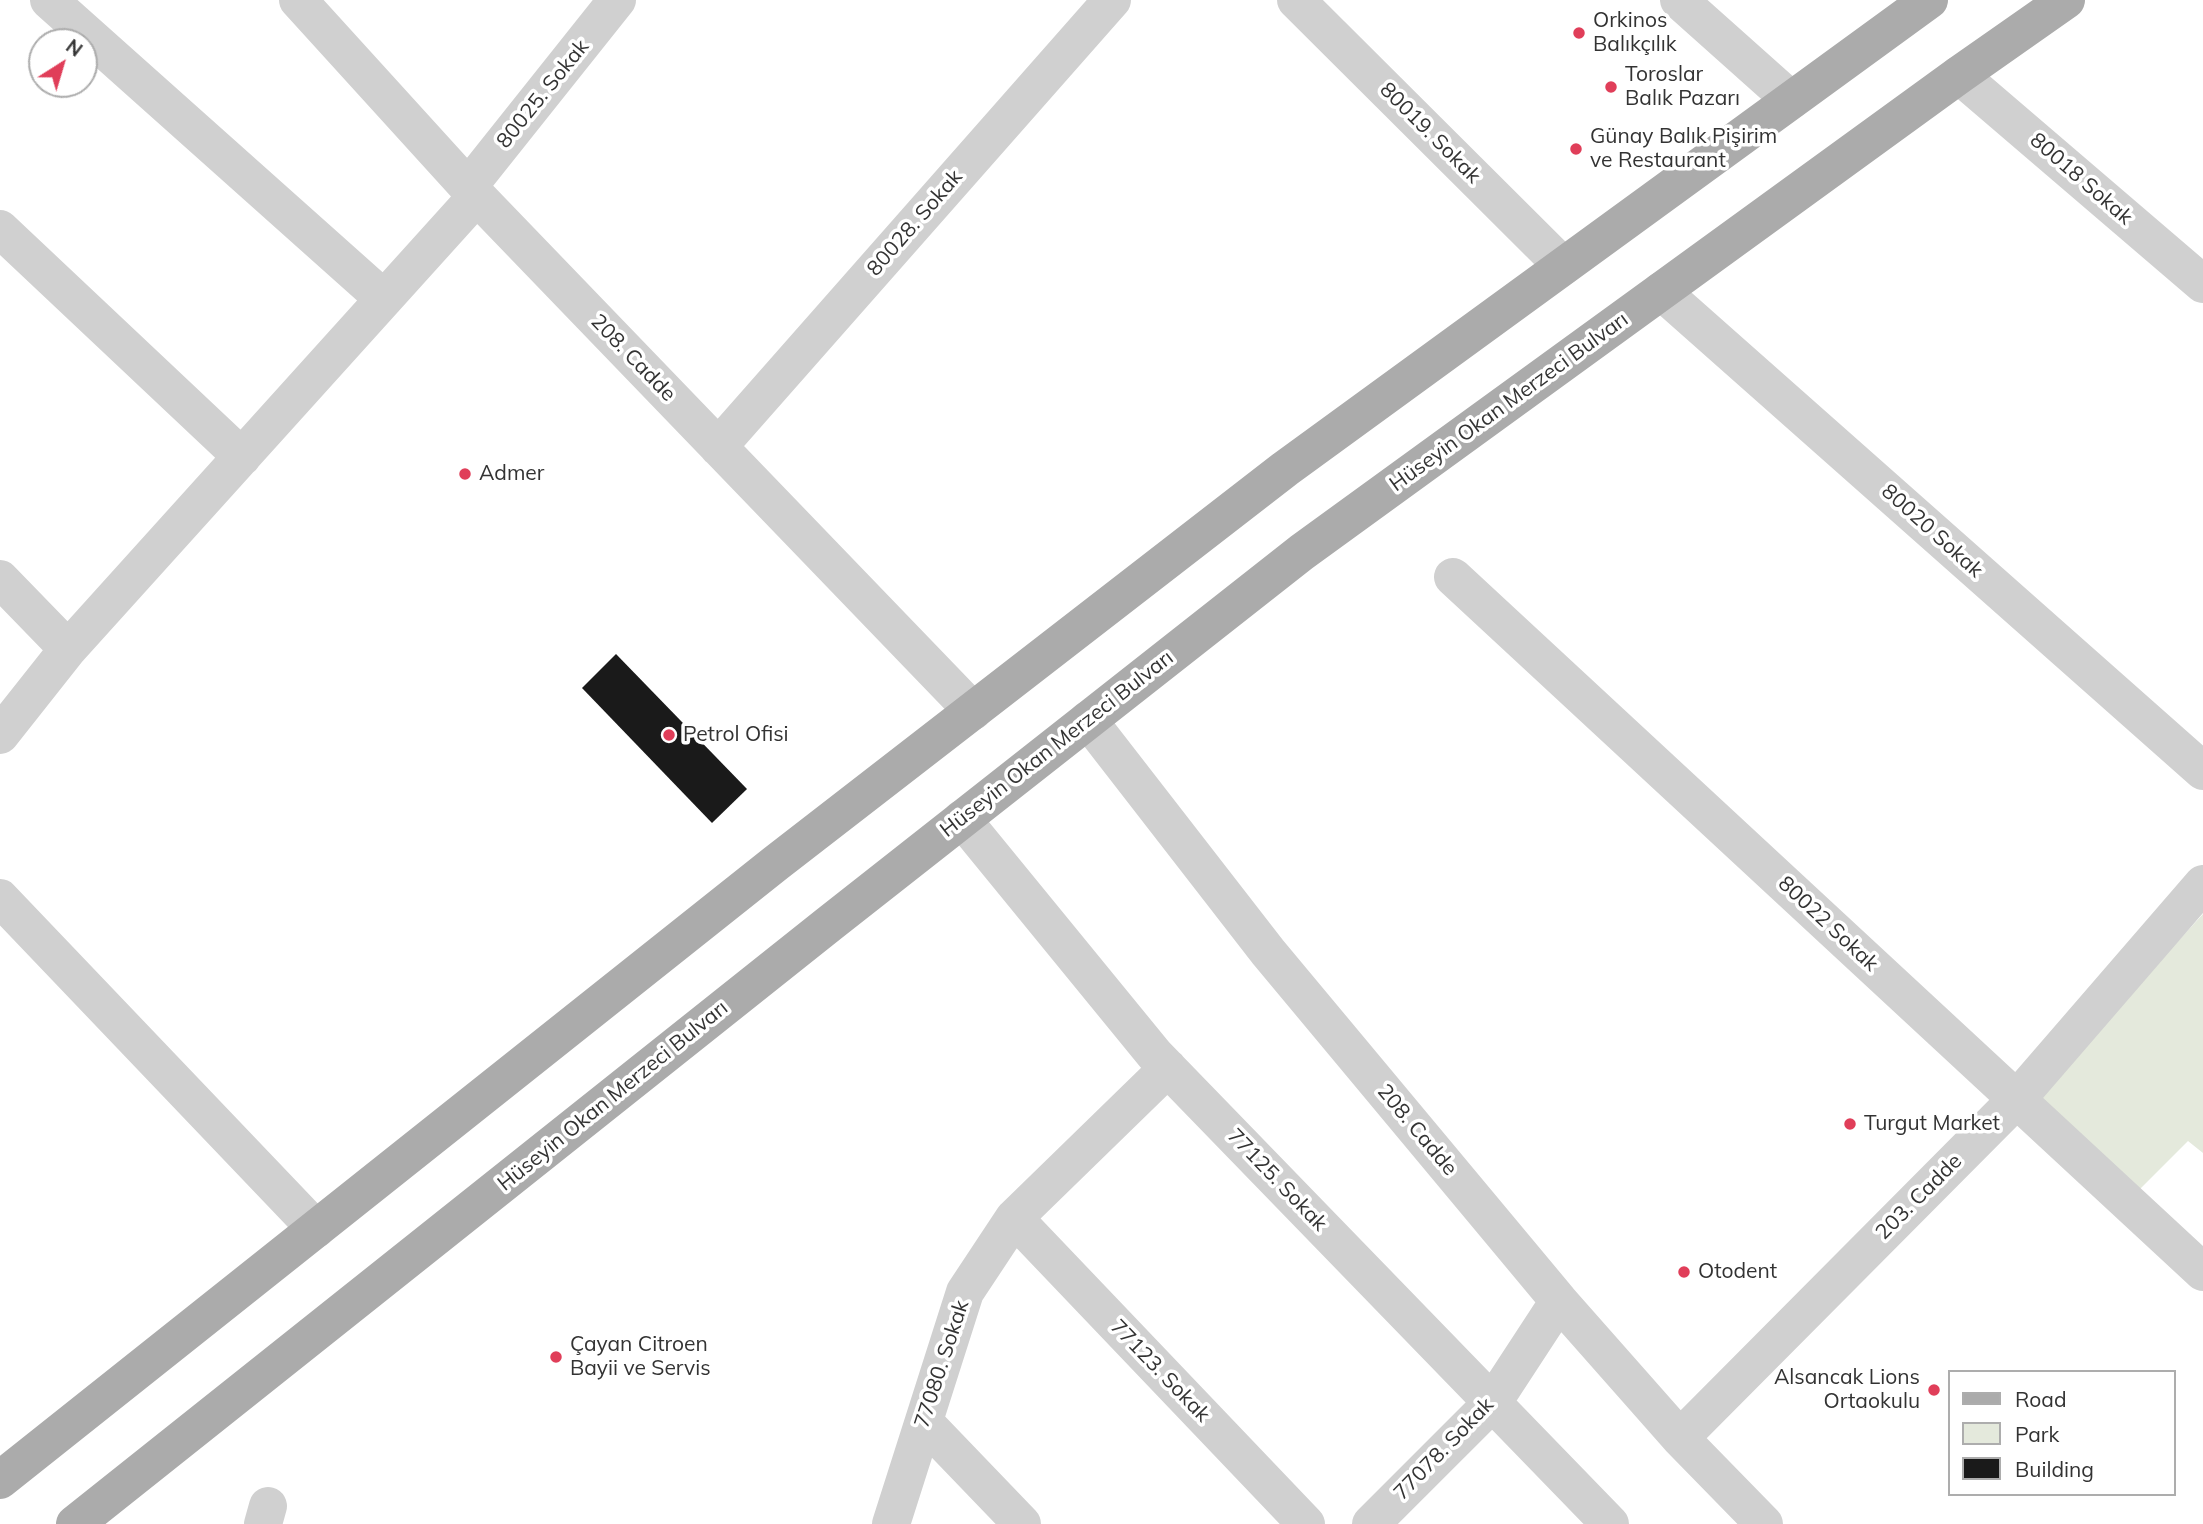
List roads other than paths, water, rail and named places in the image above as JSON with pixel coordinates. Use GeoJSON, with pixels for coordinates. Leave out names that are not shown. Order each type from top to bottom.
{"type":"FeatureCollection","features":[{"type":"Feature","properties":{"kind":"main road"},"geometry":{"type":"LineString","coordinates":[[5,1466],[316,1229],[776,863],[1285,469],[1929,0]]}},
{"type":"Feature","properties":{"kind":"main road","name":"Hüseyin Okan Merzeci Bulvarı"},"geometry":{"type":"LineString","coordinates":[[75,1524],[1302,552],[2066,0]]}},
{"type":"Feature","properties":{"kind":"street"},"geometry":{"type":"LineString","coordinates":[[50,0],[384,299]]}},
{"type":"Feature","properties":{"kind":"street","name":"208. Cadde"},"geometry":{"type":"LineString","coordinates":[[298,0],[472,192],[973,711]]}},
{"type":"Feature","properties":{"kind":"street","name":"80025. Sokak"},"geometry":{"type":"LineString","coordinates":[[0,735],[68,649],[384,299],[472,192],[617,0]]}},
{"type":"Feature","properties":{"kind":"street","name":"80028. Sokak"},"geometry":{"type":"LineString","coordinates":[[718,447],[1112,0]]}},
{"type":"Feature","properties":{"kind":"street","name":"80019. Sokak"},"geometry":{"type":"LineString","coordinates":[[1296,0],[1563,266]]}},
{"type":"Feature","properties":{"kind":"street"},"geometry":{"type":"LineString","coordinates":[[1679,0],[1791,100]]}},
{"type":"Feature","properties":{"kind":"street","name":"80018 Sokak"},"geometry":{"type":"LineString","coordinates":[[1959,75],[2203,284]]}},
{"type":"Feature","properties":{"kind":"street"},"geometry":{"type":"LineString","coordinates":[[0,229],[242,457]]}},
{"type":"Feature","properties":{"kind":"street","name":"80020 Sokak"},"geometry":{"type":"LineString","coordinates":[[1661,291],[2203,771]]}},
{"type":"Feature","properties":{"kind":"street","name":"80022 Sokak"},"geometry":{"type":"LineString","coordinates":[[1453,577],[2203,1272]]}},
{"type":"Feature","properties":{"kind":"street"},"geometry":{"type":"LineString","coordinates":[[0,579],[68,649]]}},
{"type":"Feature","properties":{"kind":"street","name":"208. Cadde"},"geometry":{"type":"LineString","coordinates":[[1088,720],[1268,952],[1559,1301],[1680,1438],[1764,1524]]}},
{"type":"Feature","properties":{"kind":"street","name":"77125. Sokak"},"geometry":{"type":"LineString","coordinates":[[962,819],[1154,1055],[1610,1524]]}},
{"type":"Feature","properties":{"kind":"street","name":"203. Cadde"},"geometry":{"type":"LineString","coordinates":[[1680,1438],[2017,1099],[2203,884]]}},
{"type":"Feature","properties":{"kind":"street"},"geometry":{"type":"LineString","coordinates":[[0,898],[316,1229]]}},
{"type":"Feature","properties":{"kind":"street","name":"77080. Sokak"},"geometry":{"type":"LineString","coordinates":[[891,1524],[965,1292],[1014,1218],[1168,1068]]}},
{"type":"Feature","properties":{"kind":"street","name":"77123. Sokak"},"geometry":{"type":"LineString","coordinates":[[1014,1218],[1306,1524]]}},
{"type":"Feature","properties":{"kind":"street","name":"77078. Sokak"},"geometry":{"type":"LineString","coordinates":[[1371,1524],[1493,1402],[1559,1301]]}},
{"type":"Feature","properties":{"kind":"street"},"geometry":{"type":"LineString","coordinates":[[924,1422],[1022,1524]]}},
{"type":"Feature","properties":{"kind":"place","name":"Orkinos Balıkçılık"},"geometry":{"type":"Point","coordinates":[1579,33]}},
{"type":"Feature","properties":{"kind":"place","name":"Toroslar Balık Pazarı"},"geometry":{"type":"Point","coordinates":[1611,87]}},
{"type":"Feature","properties":{"kind":"place","name":"Günay Balık Pişirim ve Restaurant"},"geometry":{"type":"Point","coordinates":[1576,149]}},
{"type":"Feature","properties":{"kind":"place","name":"Admer"},"geometry":{"type":"Point","coordinates":[465,474]}},
{"type":"Feature","properties":{"kind":"place","name":"Petrol Ofisi"},"geometry":{"type":"Point","coordinates":[669,735]}},
{"type":"Feature","properties":{"kind":"place","name":"Turgut Market"},"geometry":{"type":"Point","coordinates":[1850,1124]}},
{"type":"Feature","properties":{"kind":"place","name":"Otodent"},"geometry":{"type":"Point","coordinates":[1684,1272]}},
{"type":"Feature","properties":{"kind":"place","name":"Çayan Citroen Bayii ve Servis"},"geometry":{"type":"Point","coordinates":[556,1357]}},
{"type":"Feature","properties":{"kind":"place","name":"Alsancak Lions Ortaokulu"},"geometry":{"type":"Point","coordinates":[1934,1390]}}]}
